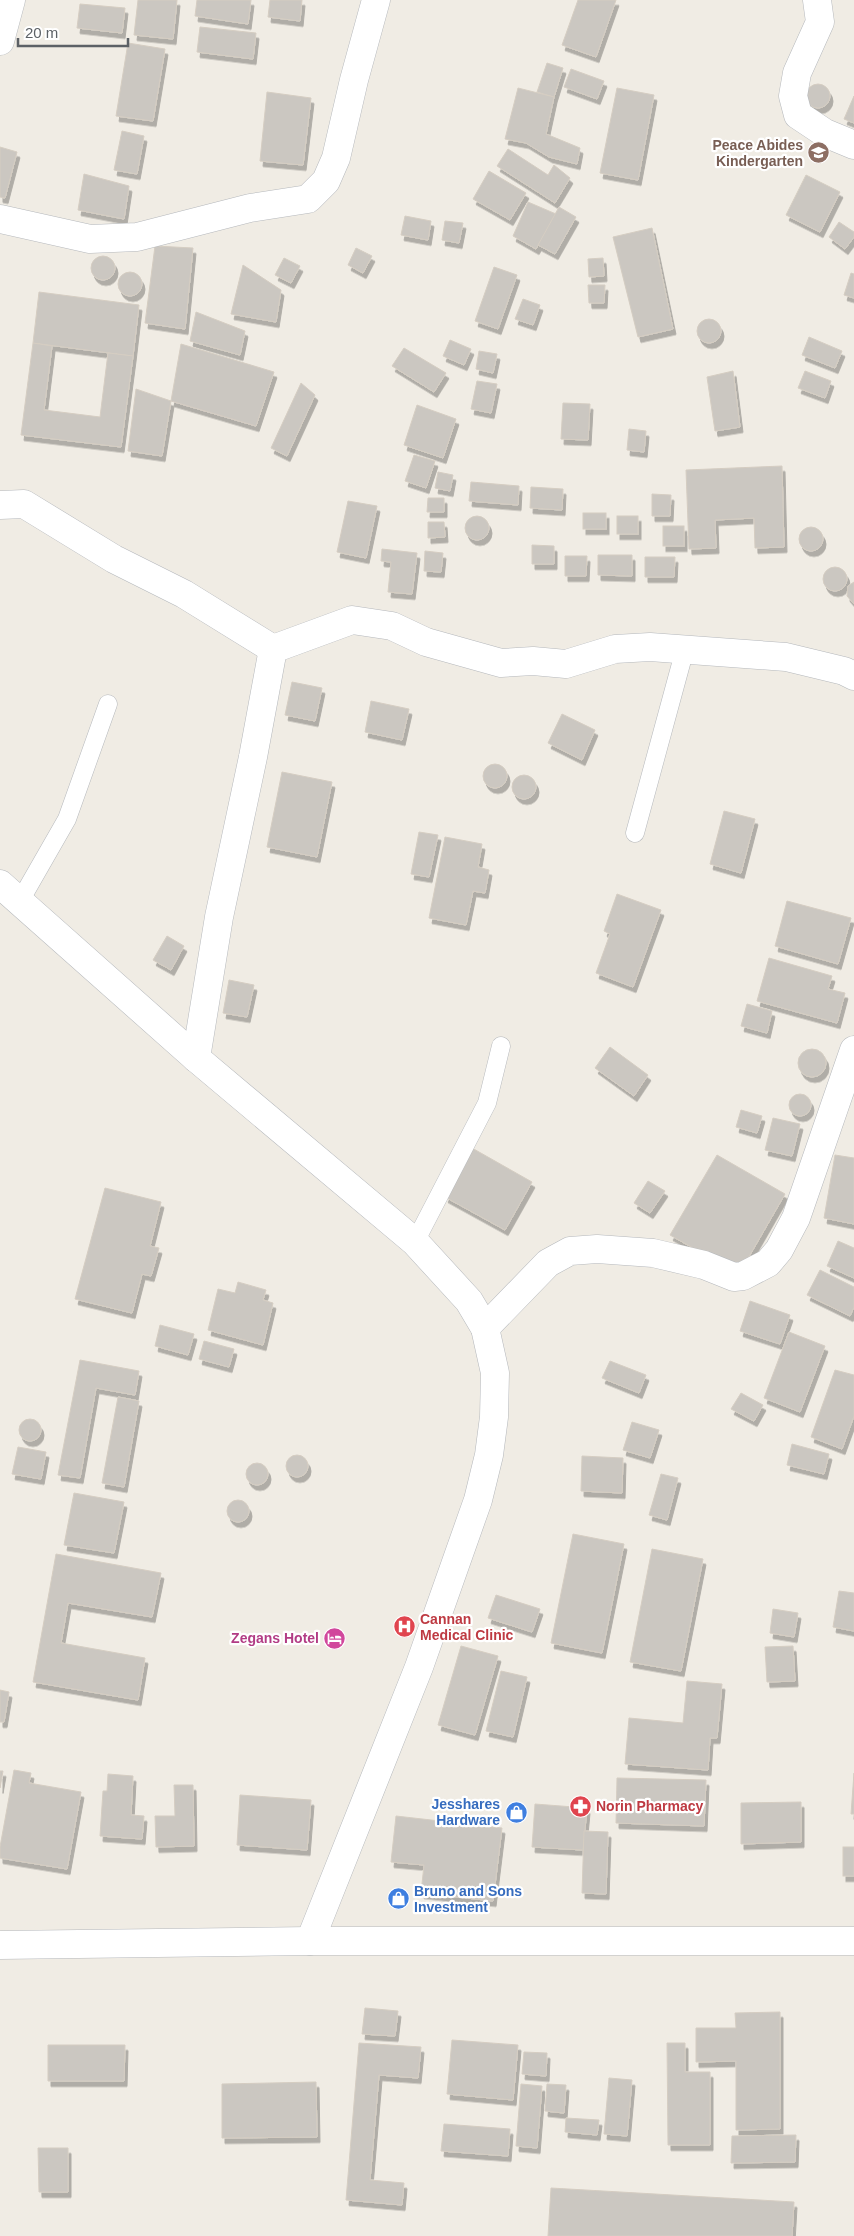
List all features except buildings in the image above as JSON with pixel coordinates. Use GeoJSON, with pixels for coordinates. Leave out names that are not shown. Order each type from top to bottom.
{"type":"FeatureCollection","features":[{"type":"Feature","properties":{"kind":"street"},"geometry":{"type":"LineString","coordinates":[[0,41],[11,0]]}},
{"type":"Feature","properties":{"kind":"street"},"geometry":{"type":"LineString","coordinates":[[0,219],[90,239],[136,237],[250,208],[308,199],[326,181],[336,158],[354,80],[376,0]]}},
{"type":"Feature","properties":{"kind":"street"},"geometry":{"type":"LineString","coordinates":[[817,0],[820,22],[796,74],[793,96],[798,115],[825,132],[854,145]]}},
{"type":"Feature","properties":{"kind":"street"},"geometry":{"type":"LineString","coordinates":[[0,505],[24,504],[114,559],[184,594],[273,648]]}},
{"type":"Feature","properties":{"kind":"street"},"geometry":{"type":"LineString","coordinates":[[273,648],[352,620],[392,626],[426,642],[501,663],[533,661],[566,664],[615,649],[650,647],[786,657],[844,671],[854,676]]}},
{"type":"Feature","properties":{"kind":"street"},"geometry":{"type":"LineString","coordinates":[[196,1058],[219,917],[253,757],[273,648]]}},
{"type":"Feature","properties":{"kind":"street"},"geometry":{"type":"LineString","coordinates":[[10,892],[196,1058],[414,1242],[468,1301],[485,1328],[495,1373],[494,1417],[478,1500],[419,1667],[310,1942]]}},
{"type":"Feature","properties":{"kind":"street"},"geometry":{"type":"LineString","coordinates":[[485,1328],[542,1269],[570,1251],[597,1249],[653,1253],[704,1265],[734,1277],[743,1276],[768,1263],[779,1250],[796,1218],[854,1050]]}},
{"type":"Feature","properties":{"kind":"street"},"geometry":{"type":"LineString","coordinates":[[0,1945],[310,1942],[854,1941]]}},
{"type":"Feature","properties":{"kind":"lane"},"geometry":{"type":"LineString","coordinates":[[635,833],[685,649]]}},
{"type":"Feature","properties":{"kind":"lane"},"geometry":{"type":"LineString","coordinates":[[10,892],[67,819],[108,704]]}},
{"type":"Feature","properties":{"kind":"lane"},"geometry":{"type":"LineString","coordinates":[[414,1242],[487,1103],[501,1046]]}},
{"type":"Feature","properties":{"kind":"place","name":"Peace Abides Kindergarten"},"geometry":{"type":"Point","coordinates":[819,153]}},
{"type":"Feature","properties":{"kind":"place","name":"Cannan Medical Clinic"},"geometry":{"type":"Point","coordinates":[404,1627]}},
{"type":"Feature","properties":{"kind":"place","name":"Zegans Hotel"},"geometry":{"type":"Point","coordinates":[335,1638]}},
{"type":"Feature","properties":{"kind":"place","name":"Norin Pharmacy"},"geometry":{"type":"Point","coordinates":[580,1806]}},
{"type":"Feature","properties":{"kind":"place","name":"Jesshares Hardware"},"geometry":{"type":"Point","coordinates":[516,1812]}},
{"type":"Feature","properties":{"kind":"place","name":"Bruno and Sons Investment"},"geometry":{"type":"Point","coordinates":[398,1899]}}]}
